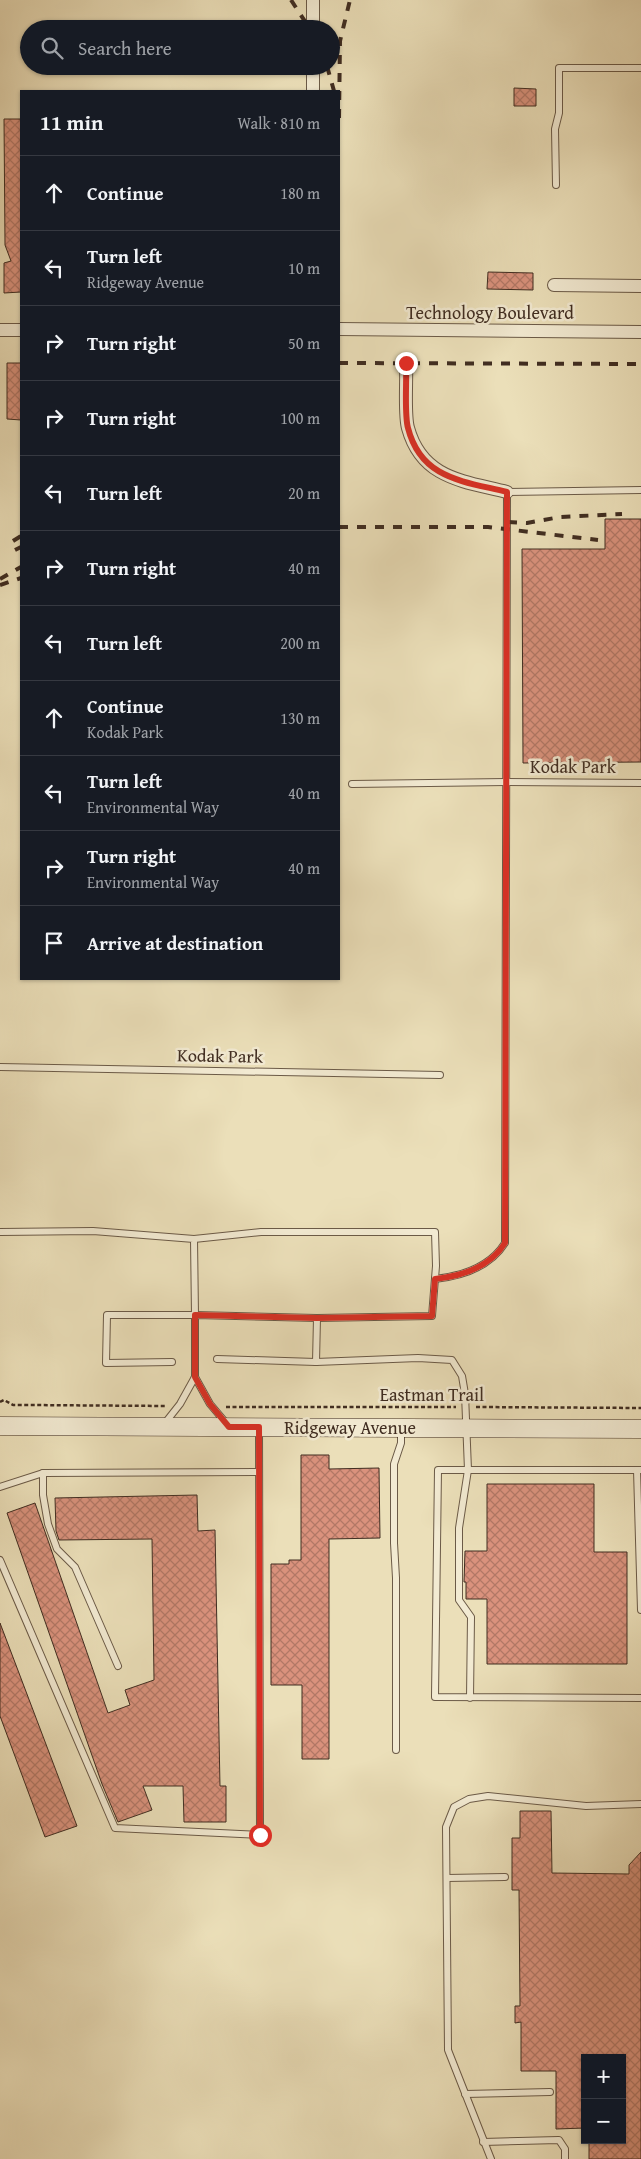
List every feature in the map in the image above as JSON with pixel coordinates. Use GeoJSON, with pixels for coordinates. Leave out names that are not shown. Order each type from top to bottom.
{"type":"FeatureCollection","features":[{"type":"Feature","properties":{"kind":"main road","name":"Ridgeway Avenue"},"geometry":{"type":"LineString","coordinates":[[0,1426],[641,1429]]}},
{"type":"Feature","properties":{"kind":"street"},"geometry":{"type":"LineString","coordinates":[[313,0],[313,20]]}},
{"type":"Feature","properties":{"kind":"street"},"geometry":{"type":"LineString","coordinates":[[313,75],[313,90]]}},
{"type":"Feature","properties":{"kind":"street"},"geometry":{"type":"LineString","coordinates":[[554,285],[641,286]]}},
{"type":"Feature","properties":{"kind":"street","name":"Technology Boulevard"},"geometry":{"type":"LineString","coordinates":[[340,329],[641,332]]}},
{"type":"Feature","properties":{"kind":"street"},"geometry":{"type":"LineString","coordinates":[[0,330],[20,330]]}},
{"type":"Feature","properties":{"kind":"street"},"geometry":{"type":"LineString","coordinates":[[406,363],[408,427],[422,460],[450,478],[507,492]]}},
{"type":"Feature","properties":{"kind":"lane"},"geometry":{"type":"LineString","coordinates":[[556,185],[555,129],[559,113],[559,68],[641,68]]}},
{"type":"Feature","properties":{"kind":"lane"},"geometry":{"type":"LineString","coordinates":[[507,492],[641,490]]}},
{"type":"Feature","properties":{"kind":"lane","name":"Kodak Park"},"geometry":{"type":"LineString","coordinates":[[506,782],[507,492]]}},
{"type":"Feature","properties":{"kind":"lane"},"geometry":{"type":"LineString","coordinates":[[435,1279],[453,1277],[474,1269],[490,1260],[500,1251],[505,1243],[506,782]]}},
{"type":"Feature","properties":{"kind":"lane","name":"Kodak Park"},"geometry":{"type":"LineString","coordinates":[[352,784],[641,783]]}},
{"type":"Feature","properties":{"kind":"lane","name":"Kodak Park"},"geometry":{"type":"LineString","coordinates":[[0,1067],[440,1075]]}},
{"type":"Feature","properties":{"kind":"lane"},"geometry":{"type":"LineString","coordinates":[[0,1232],[93,1231],[194,1239],[261,1232],[435,1232],[435,1279],[432,1316],[317,1318],[107,1315],[106,1363],[172,1362]]}},
{"type":"Feature","properties":{"kind":"lane"},"geometry":{"type":"LineString","coordinates":[[162,1427],[180,1404],[195,1377],[194,1239]]}},
{"type":"Feature","properties":{"kind":"lane"},"geometry":{"type":"LineString","coordinates":[[316,1362],[317,1318]]}},
{"type":"Feature","properties":{"kind":"lane"},"geometry":{"type":"LineString","coordinates":[[217,1359],[316,1362],[418,1358],[452,1360],[462,1376],[465,1407],[468,1470],[459,1528],[459,1600],[471,1617],[470,1698]]}},
{"type":"Feature","properties":{"kind":"lane"},"geometry":{"type":"LineString","coordinates":[[195,1377],[210,1404],[229,1427]]}},
{"type":"Feature","properties":{"kind":"lane"},"geometry":{"type":"LineString","coordinates":[[0,1560],[115,1828],[260,1835],[259,1427]]}},
{"type":"Feature","properties":{"kind":"lane"},"geometry":{"type":"LineString","coordinates":[[396,1750],[394,1464],[401,1443],[401,1428]]}},
{"type":"Feature","properties":{"kind":"lane"},"geometry":{"type":"LineString","coordinates":[[641,1610],[639,1470],[438,1470],[435,1697],[641,1698]]}},
{"type":"Feature","properties":{"kind":"lane"},"geometry":{"type":"LineString","coordinates":[[0,1487],[43,1473],[259,1472]]}},
{"type":"Feature","properties":{"kind":"lane"},"geometry":{"type":"LineString","coordinates":[[43,1473],[43,1495],[48,1524],[57,1549],[75,1567],[118,1666]]}},
{"type":"Feature","properties":{"kind":"lane"},"geometry":{"type":"LineString","coordinates":[[491,2159],[448,2050],[446,1827],[454,1807],[469,1799],[488,1796],[586,1806],[641,1804]]}},
{"type":"Feature","properties":{"kind":"lane"},"geometry":{"type":"LineString","coordinates":[[446,1878],[505,1877]]}},
{"type":"Feature","properties":{"kind":"lane"},"geometry":{"type":"LineString","coordinates":[[465,2094],[550,2092]]}},
{"type":"Feature","properties":{"kind":"lane"},"geometry":{"type":"LineString","coordinates":[[483,2142],[559,2140],[565,2149],[565,2159]]}},
{"type":"Feature","properties":{"kind":"path"},"geometry":{"type":"LineString","coordinates":[[0,1402],[4,1400],[13,1405],[170,1406]]}},
{"type":"Feature","properties":{"kind":"path","name":"Eastman Trail"},"geometry":{"type":"LineString","coordinates":[[222,1407],[641,1408]]}},
{"type":"Feature","properties":{"kind":"building"},"geometry":{"type":"Polygon","coordinates":[[[514,88],[536,89],[536,106],[514,106],[514,88]]]}},
{"type":"Feature","properties":{"kind":"building"},"geometry":{"type":"Polygon","coordinates":[[[4,119],[20,119],[20,292],[4,293],[4,263],[11,261],[5,245],[4,119]]]}},
{"type":"Feature","properties":{"kind":"building"},"geometry":{"type":"Polygon","coordinates":[[[488,272],[533,273],[533,290],[487,289],[488,272]]]}},
{"type":"Feature","properties":{"kind":"building"},"geometry":{"type":"Polygon","coordinates":[[[7,363],[20,363],[20,420],[7,419],[7,363]]]}},
{"type":"Feature","properties":{"kind":"building"},"geometry":{"type":"Polygon","coordinates":[[[605,519],[641,519],[641,762],[523,763],[522,549],[605,549],[605,519]]]}},
{"type":"Feature","properties":{"kind":"building"},"geometry":{"type":"Polygon","coordinates":[[[301,1455],[329,1455],[329,1469],[379,1468],[380,1538],[329,1539],[329,1759],[302,1759],[302,1685],[271,1685],[271,1564],[289,1564],[289,1560],[301,1560],[301,1455]]]}},
{"type":"Feature","properties":{"kind":"building"},"geometry":{"type":"Polygon","coordinates":[[[487,1484],[594,1484],[594,1552],[627,1552],[627,1664],[487,1664],[487,1599],[466,1599],[466,1582],[464,1582],[465,1551],[487,1551],[487,1484]]]}},
{"type":"Feature","properties":{"kind":"building"},"geometry":{"type":"Polygon","coordinates":[[[197,1495],[198,1531],[215,1530],[220,1786],[226,1786],[226,1822],[184,1822],[183,1786],[143,1786],[152,1810],[118,1822],[102,1784],[7,1513],[35,1503],[108,1713],[130,1705],[125,1690],[154,1680],[152,1539],[59,1540],[56,1531],[55,1498],[197,1495]]]}},
{"type":"Feature","properties":{"kind":"building"},"geometry":{"type":"Polygon","coordinates":[[[0,1623],[77,1826],[45,1837],[0,1716],[0,1623]]]}},
{"type":"Feature","properties":{"kind":"building"},"geometry":{"type":"Polygon","coordinates":[[[520,1811],[551,1811],[552,1873],[629,1874],[629,1865],[641,1852],[641,2159],[589,2159],[589,2144],[626,2144],[626,2054],[581,2054],[581,2128],[556,2129],[556,2071],[521,2071],[521,2022],[515,2023],[515,2006],[520,2006],[519,1890],[512,1890],[512,1838],[520,1838],[520,1811]]]}},
{"type":"Feature","properties":{"kind":"railway"},"geometry":{"type":"LineString","coordinates":[[291,0],[304,20]]}},
{"type":"Feature","properties":{"kind":"railway"},"geometry":{"type":"LineString","coordinates":[[340,41],[350,0]]}},
{"type":"Feature","properties":{"kind":"railway"},"geometry":{"type":"LineString","coordinates":[[330,75],[334,90]]}},
{"type":"Feature","properties":{"kind":"railway"},"geometry":{"type":"LineString","coordinates":[[339,90],[340,75]]}},
{"type":"Feature","properties":{"kind":"railway"},"geometry":{"type":"LineString","coordinates":[[340,363],[641,364]]}},
{"type":"Feature","properties":{"kind":"railway"},"geometry":{"type":"LineString","coordinates":[[508,522],[527,523],[560,517],[622,514]]}},
{"type":"Feature","properties":{"kind":"railway"},"geometry":{"type":"LineString","coordinates":[[340,527],[488,527],[598,540]]}},
{"type":"Feature","properties":{"kind":"railway"},"geometry":{"type":"LineString","coordinates":[[13,541],[20,537]]}},
{"type":"Feature","properties":{"kind":"railway"},"geometry":{"type":"LineString","coordinates":[[15,550],[20,548]]}},
{"type":"Feature","properties":{"kind":"railway"},"geometry":{"type":"LineString","coordinates":[[0,579],[20,568]]}},
{"type":"Feature","properties":{"kind":"railway"},"geometry":{"type":"LineString","coordinates":[[0,585],[20,578]]}},
{"type":"Feature","properties":{"kind":"route"},"geometry":{"type":"LineString","coordinates":[[260,1835],[259,1427],[229,1427],[210,1404],[204,1390],[195,1377],[195,1315],[317,1318],[432,1316],[435,1279],[453,1277],[474,1269],[490,1260],[500,1251],[505,1243],[504,1027],[507,492],[450,478],[422,460],[408,427],[406,363]]}}]}
